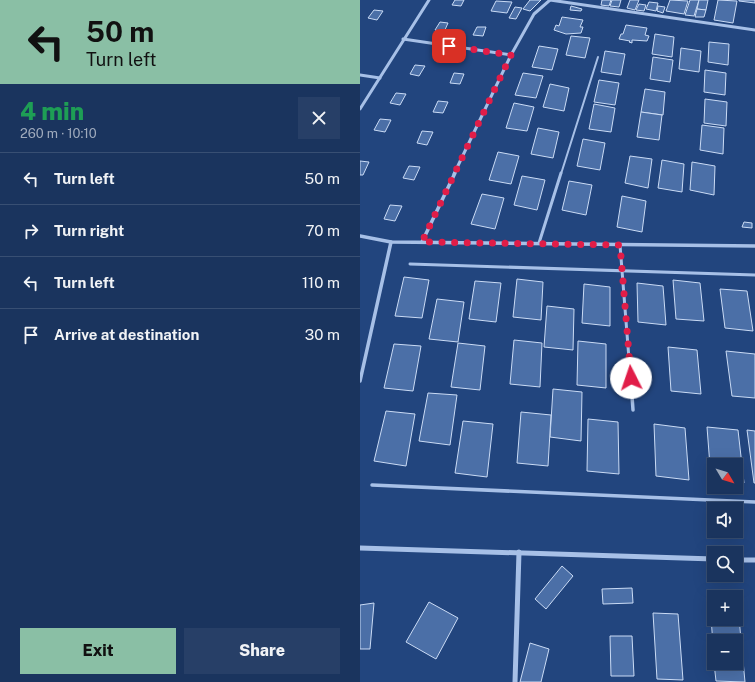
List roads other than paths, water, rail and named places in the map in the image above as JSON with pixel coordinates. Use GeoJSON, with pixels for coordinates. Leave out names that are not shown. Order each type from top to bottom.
{"type":"FeatureCollection","features":[{"type":"Feature","properties":{"kind":"street"},"geometry":{"type":"LineString","coordinates":[[360,109],[428,0]]}},
{"type":"Feature","properties":{"kind":"street"},"geometry":{"type":"LineString","coordinates":[[422,242],[511,55],[534,14],[550,0],[755,30]]}},
{"type":"Feature","properties":{"kind":"street"},"geometry":{"type":"LineString","coordinates":[[403,39],[511,55]]}},
{"type":"Feature","properties":{"kind":"street"},"geometry":{"type":"LineString","coordinates":[[360,75],[380,78]]}},
{"type":"Feature","properties":{"kind":"street"},"geometry":{"type":"LineString","coordinates":[[360,236],[391,242],[755,246]]}},
{"type":"Feature","properties":{"kind":"street"},"geometry":{"type":"LineString","coordinates":[[360,381],[391,242]]}},
{"type":"Feature","properties":{"kind":"street"},"geometry":{"type":"LineString","coordinates":[[360,548],[707,559]]}},
{"type":"Feature","properties":{"kind":"street"},"geometry":{"type":"LineString","coordinates":[[515,682],[519,552]]}},
{"type":"Feature","properties":{"kind":"street"},"geometry":{"type":"LineString","coordinates":[[743,560],[755,560]]}},
{"type":"Feature","properties":{"kind":"lane"},"geometry":{"type":"LineString","coordinates":[[539,243],[598,57]]}},
{"type":"Feature","properties":{"kind":"lane"},"geometry":{"type":"LineString","coordinates":[[620,245],[633,410]]}},
{"type":"Feature","properties":{"kind":"lane"},"geometry":{"type":"LineString","coordinates":[[410,264],[755,274]]}},
{"type":"Feature","properties":{"kind":"lane"},"geometry":{"type":"LineString","coordinates":[[372,485],[755,502]]}}]}
